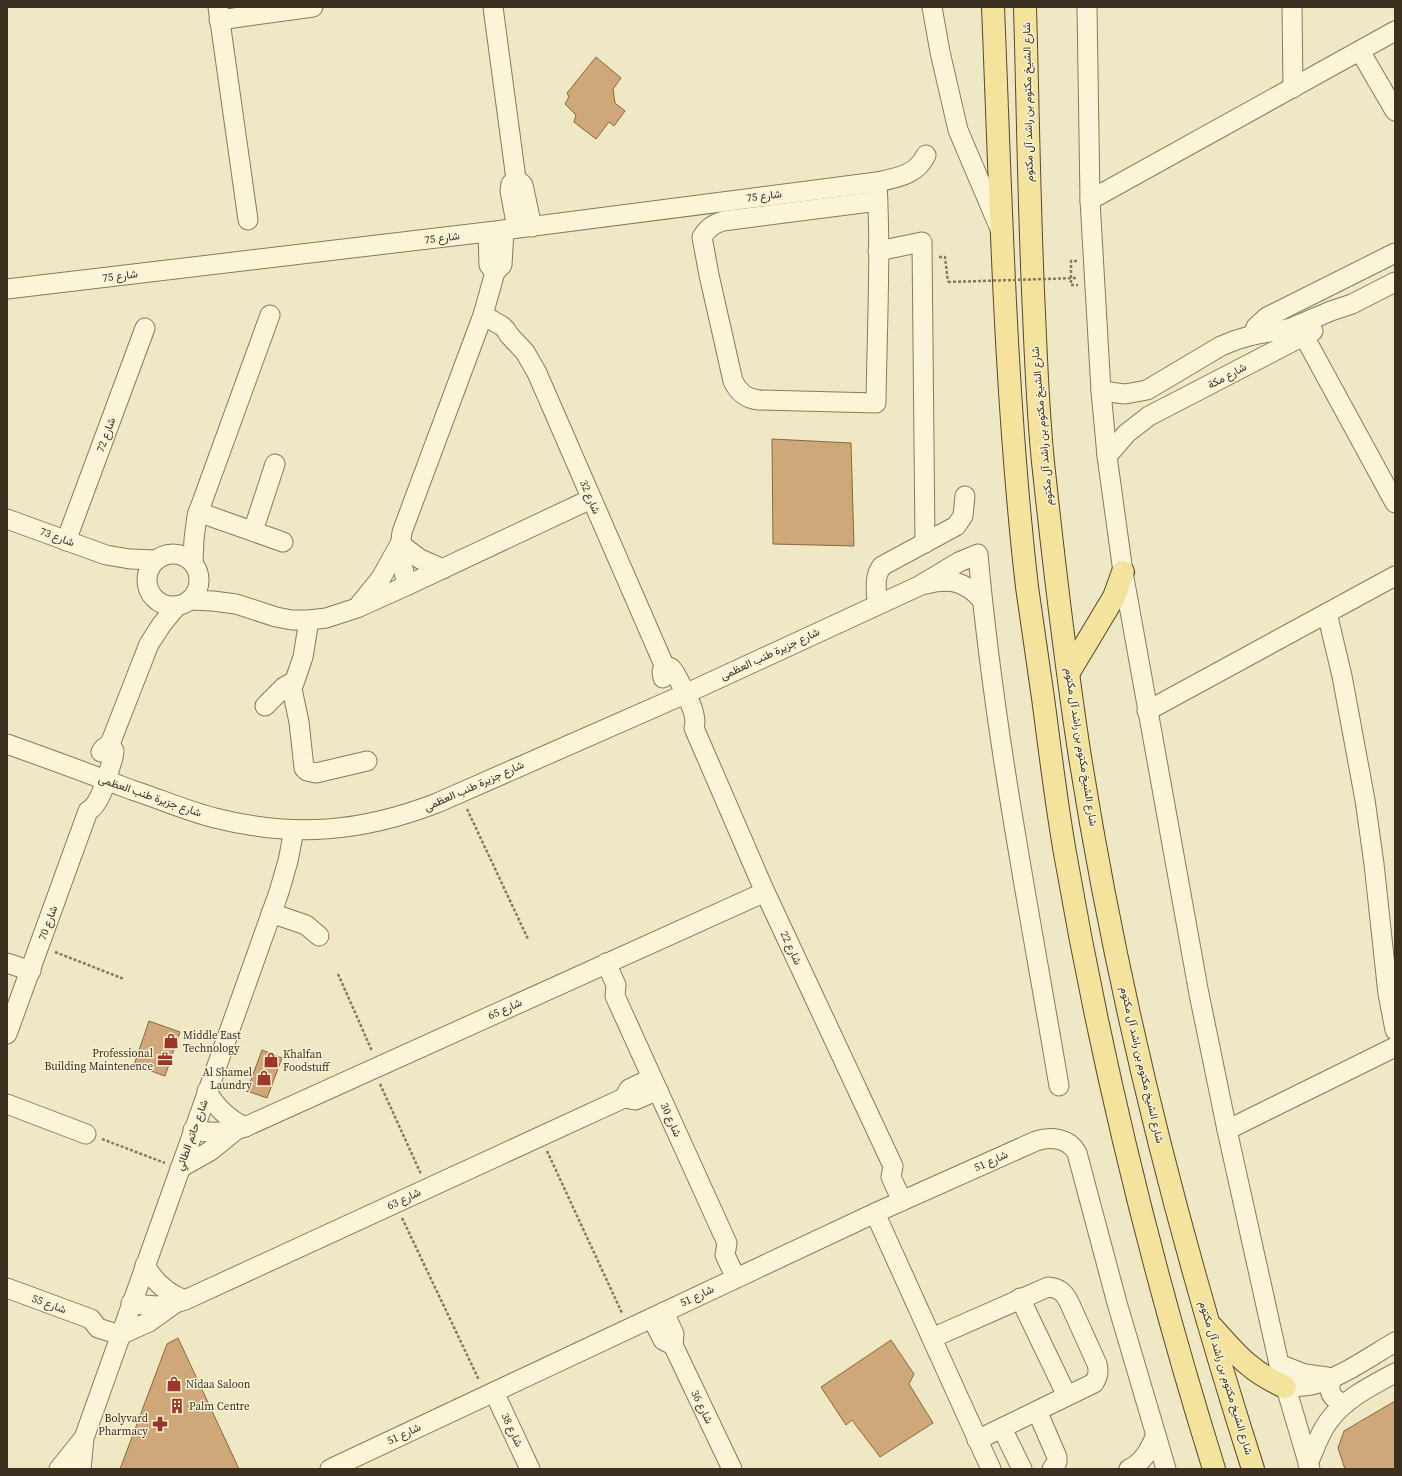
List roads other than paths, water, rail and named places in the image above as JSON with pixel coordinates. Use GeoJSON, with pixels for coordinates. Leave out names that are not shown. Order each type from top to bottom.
{"type":"FeatureCollection","features":[{"type":"Feature","properties":{"kind":"main road"},"geometry":{"type":"LineString","coordinates":[[993,7],[1006,324],[1015,465],[1026,573],[1066,857],[1090,986],[1119,1121],[1157,1271],[1214,1469]]}},
{"type":"Feature","properties":{"kind":"main road","name":"شارع الشيخ مكتوم بن راشد آل مكتوم"},"geometry":{"type":"LineString","coordinates":[[1025,7],[1032,267],[1043,459],[1080,753],[1125,992],[1154,1121],[1208,1324],[1253,1469]]}},
{"type":"Feature","properties":{"kind":"main road"},"geometry":{"type":"LineString","coordinates":[[1069,672],[1084,644],[1114,597],[1123,572]]}},
{"type":"Feature","properties":{"kind":"main road"},"geometry":{"type":"LineString","coordinates":[[1208,1324],[1254,1371],[1285,1387]]}},
{"type":"Feature","properties":{"kind":"street"},"geometry":{"type":"LineString","coordinates":[[248,220],[219,13],[313,7]]}},
{"type":"Feature","properties":{"kind":"street"},"geometry":{"type":"LineString","coordinates":[[357,608],[381,578],[400,544],[406,519],[481,322],[495,272],[502,265],[510,229],[523,185],[516,179],[493,7]]}},
{"type":"Feature","properties":{"kind":"street"},"geometry":{"type":"LineString","coordinates":[[932,7],[940,52],[958,130],[1002,235]]}},
{"type":"Feature","properties":{"kind":"street"},"geometry":{"type":"LineString","coordinates":[[1087,7],[1090,200],[1101,391],[1123,572],[1197,986],[1226,1130],[1279,1364],[1309,1466]]}},
{"type":"Feature","properties":{"kind":"street"},"geometry":{"type":"LineString","coordinates":[[1292,7],[1293,88]]}},
{"type":"Feature","properties":{"kind":"street"},"geometry":{"type":"LineString","coordinates":[[1090,200],[1395,31]]}},
{"type":"Feature","properties":{"kind":"street"},"geometry":{"type":"LineString","coordinates":[[1360,50],[1395,111]]}},
{"type":"Feature","properties":{"kind":"street","name":"شارع 75"},"geometry":{"type":"LineString","coordinates":[[7,289],[510,229],[877,182],[896,178],[913,171],[923,162],[926,155]]}},
{"type":"Feature","properties":{"kind":"street"},"geometry":{"type":"LineString","coordinates":[[877,182],[878,201],[878,251],[876,403],[759,400],[748,398],[739,391],[733,381],[730,369],[702,237],[707,229],[714,224],[723,221],[878,201]]}},
{"type":"Feature","properties":{"kind":"street"},"geometry":{"type":"LineString","coordinates":[[878,251],[922,242],[925,543]]}},
{"type":"Feature","properties":{"kind":"street"},"geometry":{"type":"LineString","coordinates":[[1252,335],[1256,327],[1267,317],[1395,253]]}},
{"type":"Feature","properties":{"kind":"street","name":"شارع مكة"},"geometry":{"type":"LineString","coordinates":[[1108,456],[1127,433],[1149,416],[1301,330],[1331,311],[1352,304],[1395,282]]}},
{"type":"Feature","properties":{"kind":"street"},"geometry":{"type":"LineString","coordinates":[[184,603],[195,595],[198,588],[195,527],[198,514],[270,315]]}},
{"type":"Feature","properties":{"kind":"street","name":"شارع 32"},"geometry":{"type":"LineString","coordinates":[[481,322],[497,336],[503,337],[509,335],[524,352],[537,373],[664,665],[673,670],[679,696]]}},
{"type":"Feature","properties":{"kind":"street","name":"شارع 72"},"geometry":{"type":"LineString","coordinates":[[66,541],[145,328]]}},
{"type":"Feature","properties":{"kind":"street","name":"شارع مكة"},"geometry":{"type":"LineString","coordinates":[[1101,391],[1125,394],[1146,390],[1221,346],[1252,335],[1284,330],[1301,330]]}},
{"type":"Feature","properties":{"kind":"street"},"geometry":{"type":"LineString","coordinates":[[1301,330],[1394,500]]}},
{"type":"Feature","properties":{"kind":"street"},"geometry":{"type":"LineString","coordinates":[[254,531],[275,464]]}},
{"type":"Feature","properties":{"kind":"street"},"geometry":{"type":"LineString","coordinates":[[877,605],[876,579],[882,566],[956,526],[962,516],[964,496]]}},
{"type":"Feature","properties":{"kind":"street"},"geometry":{"type":"LineString","coordinates":[[198,514],[183,536],[149,567],[146,576],[150,591],[164,605],[213,601],[236,604],[276,617],[292,620],[309,620],[326,618],[357,608],[591,499]]}},
{"type":"Feature","properties":{"kind":"street"},"geometry":{"type":"LineString","coordinates":[[198,514],[254,531],[283,542]]}},
{"type":"Feature","properties":{"kind":"street","name":"شارع 73"},"geometry":{"type":"LineString","coordinates":[[7,519],[106,555],[130,559],[161,557]]}},
{"type":"Feature","properties":{"kind":"street"},"geometry":{"type":"LineString","coordinates":[[400,544],[420,559],[443,569]]}},
{"type":"Feature","properties":{"kind":"street"},"geometry":{"type":"LineString","coordinates":[[400,544],[402,565],[408,585]]}},
{"type":"Feature","properties":{"kind":"street"},"geometry":{"type":"LineString","coordinates":[[161,557],[176,553],[186,556],[216,590],[236,604]]}},
{"type":"Feature","properties":{"kind":"street","name":"شارع جزيرة طنب العظمى"},"geometry":{"type":"LineString","coordinates":[[7,744],[214,818],[248,825],[294,830],[320,830],[373,823],[417,811],[679,696],[919,586],[959,562],[978,554],[982,600]]}},
{"type":"Feature","properties":{"kind":"street","name":"شارع 73"},"geometry":{"type":"LineString","coordinates":[[106,555],[150,591]]}},
{"type":"Feature","properties":{"kind":"street"},"geometry":{"type":"LineString","coordinates":[[1147,711],[1395,576]]}},
{"type":"Feature","properties":{"kind":"street","name":"شارع جزيرة طنب العظمى"},"geometry":{"type":"LineString","coordinates":[[919,586],[946,581],[956,582],[975,592],[982,600]]}},
{"type":"Feature","properties":{"kind":"street","name":"شارع 70"},"geometry":{"type":"LineString","coordinates":[[149,644],[152,620],[150,591]]}},
{"type":"Feature","properties":{"kind":"street"},"geometry":{"type":"LineString","coordinates":[[982,600],[1006,775],[1059,1086]]}},
{"type":"Feature","properties":{"kind":"street","name":"شارع 70"},"geometry":{"type":"LineString","coordinates":[[7,1034],[88,810],[97,803],[100,778],[114,754],[110,744],[149,644],[162,624],[184,603]]}},
{"type":"Feature","properties":{"kind":"street"},"geometry":{"type":"LineString","coordinates":[[1327,613],[1343,684],[1365,800],[1374,864],[1389,1000],[1395,1030]]}},
{"type":"Feature","properties":{"kind":"street"},"geometry":{"type":"LineString","coordinates":[[309,620],[303,657],[294,682],[292,696],[298,722],[303,764],[307,772],[316,773],[367,761]]}},
{"type":"Feature","properties":{"kind":"street"},"geometry":{"type":"LineString","coordinates":[[265,706],[284,687],[294,682]]}},
{"type":"Feature","properties":{"kind":"street","name":"شارع 22"},"geometry":{"type":"LineString","coordinates":[[679,696],[695,717],[694,728],[765,892],[892,1166],[891,1177],[908,1198]]}},
{"type":"Feature","properties":{"kind":"street","name":"شارع حاتم الطائي"},"geometry":{"type":"LineString","coordinates":[[81,1469],[84,1438],[271,914],[288,861],[294,830]]}},
{"type":"Feature","properties":{"kind":"street","name":"شارع 65"},"geometry":{"type":"LineString","coordinates":[[180,1168],[210,1151],[241,1128],[765,892]]}},
{"type":"Feature","properties":{"kind":"street"},"geometry":{"type":"LineString","coordinates":[[271,914],[306,925],[319,936]]}},
{"type":"Feature","properties":{"kind":"street"},"geometry":{"type":"LineString","coordinates":[[7,962],[28,977]]}},
{"type":"Feature","properties":{"kind":"street","name":"شارع 30"},"geometry":{"type":"LineString","coordinates":[[601,966],[605,991],[615,996],[726,1244],[725,1255],[742,1275]]}},
{"type":"Feature","properties":{"kind":"street"},"geometry":{"type":"LineString","coordinates":[[7,976],[28,977]]}},
{"type":"Feature","properties":{"kind":"street"},"geometry":{"type":"LineString","coordinates":[[1226,1130],[1395,1047]]}},
{"type":"Feature","properties":{"kind":"street","name":"شارع 63"},"geometry":{"type":"LineString","coordinates":[[122,1329],[149,1322],[180,1301],[624,1098],[629,1089],[655,1084]]}},
{"type":"Feature","properties":{"kind":"street"},"geometry":{"type":"LineString","coordinates":[[207,1091],[219,1109],[236,1122],[241,1128]]}},
{"type":"Feature","properties":{"kind":"street"},"geometry":{"type":"LineString","coordinates":[[7,1104],[86,1134]]}},
{"type":"Feature","properties":{"kind":"street","name":"شارع 65"},"geometry":{"type":"LineString","coordinates":[[193,1130],[215,1133],[241,1128]]}},
{"type":"Feature","properties":{"kind":"street","name":"شارع 51"},"geometry":{"type":"LineString","coordinates":[[338,1467],[490,1393],[875,1213],[1036,1141],[1050,1138],[1068,1142],[1075,1148],[1079,1157],[1117,1303],[1156,1435]]}},
{"type":"Feature","properties":{"kind":"street"},"geometry":{"type":"LineString","coordinates":[[875,1213],[991,1469]]}},
{"type":"Feature","properties":{"kind":"street"},"geometry":{"type":"LineString","coordinates":[[145,1265],[153,1279],[180,1301]]}},
{"type":"Feature","properties":{"kind":"street"},"geometry":{"type":"LineString","coordinates":[[932,1338],[1048,1287],[1057,1288],[1065,1294],[1070,1302],[1099,1371],[1098,1377],[1094,1383],[977,1440]]}},
{"type":"Feature","properties":{"kind":"street","name":"شارع 55"},"geometry":{"type":"LineString","coordinates":[[7,1288],[91,1319],[101,1316],[122,1329]]}},
{"type":"Feature","properties":{"kind":"street"},"geometry":{"type":"LineString","coordinates":[[1020,1298],[1068,1396]]}},
{"type":"Feature","properties":{"kind":"street","name":"شارع 63"},"geometry":{"type":"LineString","coordinates":[[131,1303],[153,1307],[180,1301]]}},
{"type":"Feature","properties":{"kind":"street","name":"شارع 36"},"geometry":{"type":"LineString","coordinates":[[658,1315],[663,1340],[673,1346],[732,1469]]}},
{"type":"Feature","properties":{"kind":"street"},"geometry":{"type":"LineString","coordinates":[[1285,1387],[1310,1385],[1332,1378],[1395,1342]]}},
{"type":"Feature","properties":{"kind":"street"},"geometry":{"type":"LineString","coordinates":[[1279,1364],[1305,1374],[1332,1378]]}},
{"type":"Feature","properties":{"kind":"street"},"geometry":{"type":"LineString","coordinates":[[1309,1466],[1327,1422],[1345,1404],[1395,1373]]}},
{"type":"Feature","properties":{"kind":"street"},"geometry":{"type":"LineString","coordinates":[[1332,1378],[1329,1386],[1331,1395],[1337,1401],[1345,1404]]}},
{"type":"Feature","properties":{"kind":"street","name":"شارع 38"},"geometry":{"type":"LineString","coordinates":[[490,1393],[530,1469]]}},
{"type":"Feature","properties":{"kind":"street"},"geometry":{"type":"LineString","coordinates":[[1037,1411],[1056,1457],[1056,1462],[1052,1469]]}},
{"type":"Feature","properties":{"kind":"street"},"geometry":{"type":"LineString","coordinates":[[1002,1428],[1022,1469]]}},
{"type":"Feature","properties":{"kind":"street"},"geometry":{"type":"LineString","coordinates":[[1131,1468],[1147,1454],[1156,1435]]}},
{"type":"Feature","properties":{"kind":"street"},"geometry":{"type":"LineString","coordinates":[[1156,1435],[1166,1469]]}},
{"type":"Feature","properties":{"kind":"street","name":"شارع حاتم الطائي"},"geometry":{"type":"LineString","coordinates":[[59,1469],[84,1438]]}},
{"type":"Feature","properties":{"kind":"street"},"geometry":{"type":"LineString","coordinates":[[1131,1468],[1142,1466],[1155,1469]]}},
{"type":"Feature","properties":{"kind":"place","name":"Middle East Technology"},"geometry":{"type":"Point","coordinates":[171,1041]}},
{"type":"Feature","properties":{"kind":"place","name":"Professional Building Maintenence"},"geometry":{"type":"Point","coordinates":[165,1059]}},
{"type":"Feature","properties":{"kind":"place","name":"Khalfan Foodstuff"},"geometry":{"type":"Point","coordinates":[271,1060]}},
{"type":"Feature","properties":{"kind":"place","name":"Al Shamel Laundry"},"geometry":{"type":"Point","coordinates":[264,1078]}},
{"type":"Feature","properties":{"kind":"place","name":"Nidaa Saloon"},"geometry":{"type":"Point","coordinates":[174,1384]}},
{"type":"Feature","properties":{"kind":"place","name":"Palm Centre"},"geometry":{"type":"Point","coordinates":[177,1406]}},
{"type":"Feature","properties":{"kind":"place","name":"Bolyvard Pharmacy"},"geometry":{"type":"Point","coordinates":[160,1424]}}]}
